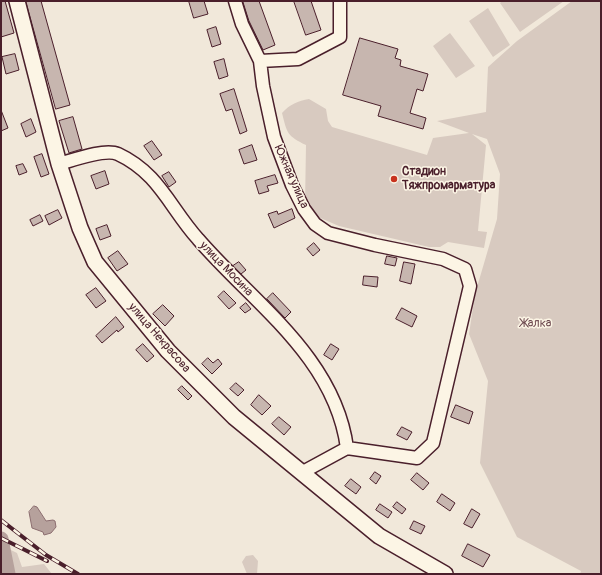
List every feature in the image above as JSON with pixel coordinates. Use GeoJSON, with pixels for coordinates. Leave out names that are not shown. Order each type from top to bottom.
{"type":"FeatureCollection","features":[{"type":"Feature","properties":{"kind":"main road","name":"улица Некрасова"},"geometry":{"type":"LineString","coordinates":[[17,1],[59,164],[80,228],[95,262],[168,351],[234,417],[379,536],[445,574]]}},
{"type":"Feature","properties":{"kind":"street","name":"Южная улица"},"geometry":{"type":"LineString","coordinates":[[234,1],[242,24],[260,61],[263,86],[274,137],[295,191],[304,209],[315,224],[328,233],[374,245],[443,259],[465,269],[470,286],[434,443],[417,458],[347,448]]}},
{"type":"Feature","properties":{"kind":"street"},"geometry":{"type":"LineString","coordinates":[[260,61],[298,59],[340,36],[340,1]]}},
{"type":"Feature","properties":{"kind":"street","name":"улица Мосина"},"geometry":{"type":"LineString","coordinates":[[59,164],[100,153],[117,153],[152,176],[197,239],[303,349],[320,374],[335,405],[345,432],[347,448]]}},
{"type":"Feature","properties":{"kind":"street"},"geometry":{"type":"LineString","coordinates":[[302,473],[347,448]]}},
{"type":"Feature","properties":{"kind":"green space"},"geometry":{"type":"Polygon","coordinates":[[[502,1],[564,1],[520,32],[500,3],[502,1]]]}},
{"type":"Feature","properties":{"kind":"green space","name":"Жалка"},"geometry":{"type":"Polygon","coordinates":[[[572,1],[601,1],[601,574],[580,574],[581,571],[517,537],[480,463],[488,381],[469,334],[475,294],[497,219],[500,174],[487,139],[472,134],[486,145],[478,231],[487,232],[484,248],[448,242],[440,247],[429,247],[339,226],[311,214],[305,204],[306,145],[291,136],[285,125],[282,113],[294,103],[309,99],[326,109],[328,121],[332,127],[427,155],[433,138],[469,133],[437,121],[486,112],[488,67],[517,41],[572,1]]]}},
{"type":"Feature","properties":{"kind":"green space"},"geometry":{"type":"Polygon","coordinates":[[[488,8],[510,45],[493,57],[469,21],[488,8]]]}},
{"type":"Feature","properties":{"kind":"green space"},"geometry":{"type":"Polygon","coordinates":[[[450,33],[475,66],[456,78],[433,46],[450,33]]]}},
{"type":"Feature","properties":{"kind":"green space"},"geometry":{"type":"Polygon","coordinates":[[[1,546],[17,553],[22,567],[44,564],[52,574],[1,574],[3,569],[1,567],[1,546]]]}},
{"type":"Feature","properties":{"kind":"green space"},"geometry":{"type":"Polygon","coordinates":[[[253,555],[258,561],[257,574],[247,574],[242,562],[246,556],[253,555]]]}},
{"type":"Feature","properties":{"kind":"shaded area"},"geometry":{"type":"Polygon","coordinates":[[[34,506],[37,507],[46,521],[55,521],[56,527],[51,533],[44,535],[43,532],[32,528],[29,512],[34,506]]]}},
{"type":"Feature","properties":{"kind":"building"},"geometry":{"type":"Polygon","coordinates":[[[1,1],[5,1],[14,33],[1,37],[1,1]]]}},
{"type":"Feature","properties":{"kind":"building"},"geometry":{"type":"Polygon","coordinates":[[[26,1],[41,1],[70,105],[56,109],[26,1]]]}},
{"type":"Feature","properties":{"kind":"building"},"geometry":{"type":"Polygon","coordinates":[[[189,1],[204,1],[208,14],[194,18],[189,1]]]}},
{"type":"Feature","properties":{"kind":"building"},"geometry":{"type":"Polygon","coordinates":[[[243,1],[259,1],[275,45],[263,50],[249,21],[243,1]]]}},
{"type":"Feature","properties":{"kind":"building"},"geometry":{"type":"Polygon","coordinates":[[[294,1],[311,1],[321,30],[306,35],[294,1]]]}},
{"type":"Feature","properties":{"kind":"building"},"geometry":{"type":"Polygon","coordinates":[[[216,27],[221,44],[212,47],[207,30],[216,27]]]}},
{"type":"Feature","properties":{"kind":"building"},"geometry":{"type":"Polygon","coordinates":[[[360,38],[398,49],[395,58],[401,60],[400,66],[428,74],[423,91],[417,89],[410,113],[426,118],[423,129],[378,116],[381,106],[343,95],[360,38]]]}},
{"type":"Feature","properties":{"kind":"building"},"geometry":{"type":"Polygon","coordinates":[[[15,54],[19,70],[6,74],[2,57],[15,54]]]}},
{"type":"Feature","properties":{"kind":"building"},"geometry":{"type":"Polygon","coordinates":[[[224,59],[228,76],[219,79],[214,62],[224,59]]]}},
{"type":"Feature","properties":{"kind":"building"},"geometry":{"type":"Polygon","coordinates":[[[234,89],[247,131],[240,134],[232,109],[226,111],[220,94],[234,89]]]}},
{"type":"Feature","properties":{"kind":"building"},"geometry":{"type":"Polygon","coordinates":[[[1,110],[8,128],[1,131],[1,110]]]}},
{"type":"Feature","properties":{"kind":"building"},"geometry":{"type":"Polygon","coordinates":[[[73,117],[82,149],[69,153],[59,121],[73,117]]]}},
{"type":"Feature","properties":{"kind":"building"},"geometry":{"type":"Polygon","coordinates":[[[31,119],[36,132],[26,137],[21,124],[31,119]]]}},
{"type":"Feature","properties":{"kind":"building"},"geometry":{"type":"Polygon","coordinates":[[[152,141],[162,155],[154,160],[144,146],[152,141]]]}},
{"type":"Feature","properties":{"kind":"building"},"geometry":{"type":"Polygon","coordinates":[[[252,145],[257,160],[244,164],[239,150],[252,145]]]}},
{"type":"Feature","properties":{"kind":"building"},"geometry":{"type":"Polygon","coordinates":[[[42,154],[49,174],[41,177],[34,157],[42,154]]]}},
{"type":"Feature","properties":{"kind":"building"},"geometry":{"type":"Polygon","coordinates":[[[23,164],[27,172],[19,175],[16,166],[23,164]]]}},
{"type":"Feature","properties":{"kind":"building"},"geometry":{"type":"Polygon","coordinates":[[[105,171],[109,184],[96,189],[91,176],[105,171]]]}},
{"type":"Feature","properties":{"kind":"building"},"geometry":{"type":"Polygon","coordinates":[[[169,172],[176,182],[169,187],[162,176],[169,172]]]}},
{"type":"Feature","properties":{"kind":"building"},"geometry":{"type":"Polygon","coordinates":[[[275,175],[278,183],[267,186],[269,191],[259,194],[255,181],[275,175]]]}},
{"type":"Feature","properties":{"kind":"building"},"geometry":{"type":"Polygon","coordinates":[[[292,209],[295,218],[274,228],[268,214],[277,211],[278,214],[292,209]]]}},
{"type":"Feature","properties":{"kind":"building"},"geometry":{"type":"Polygon","coordinates":[[[58,210],[62,218],[49,225],[45,216],[58,210]]]}},
{"type":"Feature","properties":{"kind":"building"},"geometry":{"type":"Polygon","coordinates":[[[40,215],[43,221],[33,226],[30,220],[40,215]]]}},
{"type":"Feature","properties":{"kind":"building"},"geometry":{"type":"Polygon","coordinates":[[[107,225],[111,236],[100,240],[96,229],[107,225]]]}},
{"type":"Feature","properties":{"kind":"building"},"geometry":{"type":"Polygon","coordinates":[[[314,243],[320,250],[313,256],[307,249],[314,243]]]}},
{"type":"Feature","properties":{"kind":"building"},"geometry":{"type":"Polygon","coordinates":[[[118,251],[128,264],[117,271],[108,258],[118,251]]]}},
{"type":"Feature","properties":{"kind":"building"},"geometry":{"type":"Polygon","coordinates":[[[387,256],[397,258],[395,266],[385,264],[387,256]]]}},
{"type":"Feature","properties":{"kind":"building"},"geometry":{"type":"Polygon","coordinates":[[[239,262],[246,270],[241,274],[233,266],[239,262]]]}},
{"type":"Feature","properties":{"kind":"building"},"geometry":{"type":"Polygon","coordinates":[[[404,262],[415,264],[411,284],[400,281],[404,262]]]}},
{"type":"Feature","properties":{"kind":"building"},"geometry":{"type":"Polygon","coordinates":[[[364,276],[378,277],[377,287],[363,285],[364,276]]]}},
{"type":"Feature","properties":{"kind":"building"},"geometry":{"type":"Polygon","coordinates":[[[96,288],[106,301],[96,308],[86,295],[96,288]]]}},
{"type":"Feature","properties":{"kind":"building"},"geometry":{"type":"Polygon","coordinates":[[[224,291],[236,303],[229,309],[218,297],[224,291]]]}},
{"type":"Feature","properties":{"kind":"building"},"geometry":{"type":"Polygon","coordinates":[[[273,293],[291,312],[285,318],[267,299],[273,293]]]}},
{"type":"Feature","properties":{"kind":"building"},"geometry":{"type":"Polygon","coordinates":[[[246,303],[251,309],[245,313],[240,308],[246,303]]]}},
{"type":"Feature","properties":{"kind":"building"},"geometry":{"type":"Polygon","coordinates":[[[163,305],[174,316],[165,326],[153,314],[163,305]]]}},
{"type":"Feature","properties":{"kind":"building"},"geometry":{"type":"Polygon","coordinates":[[[402,308],[417,316],[412,327],[396,319],[402,308]]]}},
{"type":"Feature","properties":{"kind":"building"},"geometry":{"type":"Polygon","coordinates":[[[116,317],[124,327],[118,332],[117,330],[102,343],[96,336],[116,317]]]}},
{"type":"Feature","properties":{"kind":"building"},"geometry":{"type":"Polygon","coordinates":[[[143,344],[154,356],[147,362],[136,350],[143,344]]]}},
{"type":"Feature","properties":{"kind":"building"},"geometry":{"type":"Polygon","coordinates":[[[331,344],[339,349],[332,360],[324,355],[331,344]]]}},
{"type":"Feature","properties":{"kind":"building"},"geometry":{"type":"Polygon","coordinates":[[[208,358],[213,363],[218,359],[222,364],[212,374],[202,364],[208,358]]]}},
{"type":"Feature","properties":{"kind":"building"},"geometry":{"type":"Polygon","coordinates":[[[236,383],[244,390],[238,396],[230,389],[236,383]]]}},
{"type":"Feature","properties":{"kind":"building"},"geometry":{"type":"Polygon","coordinates":[[[182,386],[192,396],[188,400],[178,390],[182,386]]]}},
{"type":"Feature","properties":{"kind":"building"},"geometry":{"type":"Polygon","coordinates":[[[259,395],[271,406],[262,415],[251,405],[259,395]]]}},
{"type":"Feature","properties":{"kind":"building"},"geometry":{"type":"Polygon","coordinates":[[[456,405],[473,412],[469,424],[451,417],[456,405]]]}},
{"type":"Feature","properties":{"kind":"building"},"geometry":{"type":"Polygon","coordinates":[[[279,417],[291,427],[284,435],[272,424],[279,417]]]}},
{"type":"Feature","properties":{"kind":"building"},"geometry":{"type":"Polygon","coordinates":[[[402,427],[412,432],[407,440],[397,435],[402,427]]]}},
{"type":"Feature","properties":{"kind":"building"},"geometry":{"type":"Polygon","coordinates":[[[375,472],[381,476],[376,484],[370,479],[375,472]]]}},
{"type":"Feature","properties":{"kind":"building"},"geometry":{"type":"Polygon","coordinates":[[[417,473],[429,483],[423,490],[411,480],[417,473]]]}},
{"type":"Feature","properties":{"kind":"building"},"geometry":{"type":"Polygon","coordinates":[[[351,479],[361,487],[356,494],[345,486],[351,479]]]}},
{"type":"Feature","properties":{"kind":"building"},"geometry":{"type":"Polygon","coordinates":[[[442,494],[455,503],[450,511],[437,502],[442,494]]]}},
{"type":"Feature","properties":{"kind":"building"},"geometry":{"type":"Polygon","coordinates":[[[397,502],[406,509],[402,514],[393,507],[397,502]]]}},
{"type":"Feature","properties":{"kind":"building"},"geometry":{"type":"Polygon","coordinates":[[[380,504],[392,512],[388,518],[376,510],[380,504]]]}},
{"type":"Feature","properties":{"kind":"building"},"geometry":{"type":"Polygon","coordinates":[[[472,509],[480,514],[472,528],[464,524],[472,509]]]}},
{"type":"Feature","properties":{"kind":"building"},"geometry":{"type":"Polygon","coordinates":[[[414,521],[425,526],[421,534],[410,529],[414,521]]]}},
{"type":"Feature","properties":{"kind":"building"},"geometry":{"type":"Polygon","coordinates":[[[468,544],[490,555],[483,567],[462,556],[468,544]]]}},
{"type":"Feature","properties":{"kind":"waterway"},"geometry":{"type":"LineString","coordinates":[[1,539],[8,574]]}},
{"type":"Feature","properties":{"kind":"railway"},"geometry":{"type":"LineString","coordinates":[[1,520],[46,555],[78,574]]}},
{"type":"Feature","properties":{"kind":"railway"},"geometry":{"type":"LineString","coordinates":[[1,538],[47,561]]}},
{"type":"Feature","properties":{"kind":"place","name":"Стадион Тяжпромарматура"},"geometry":{"type":"Point","coordinates":[394,179]}}]}
